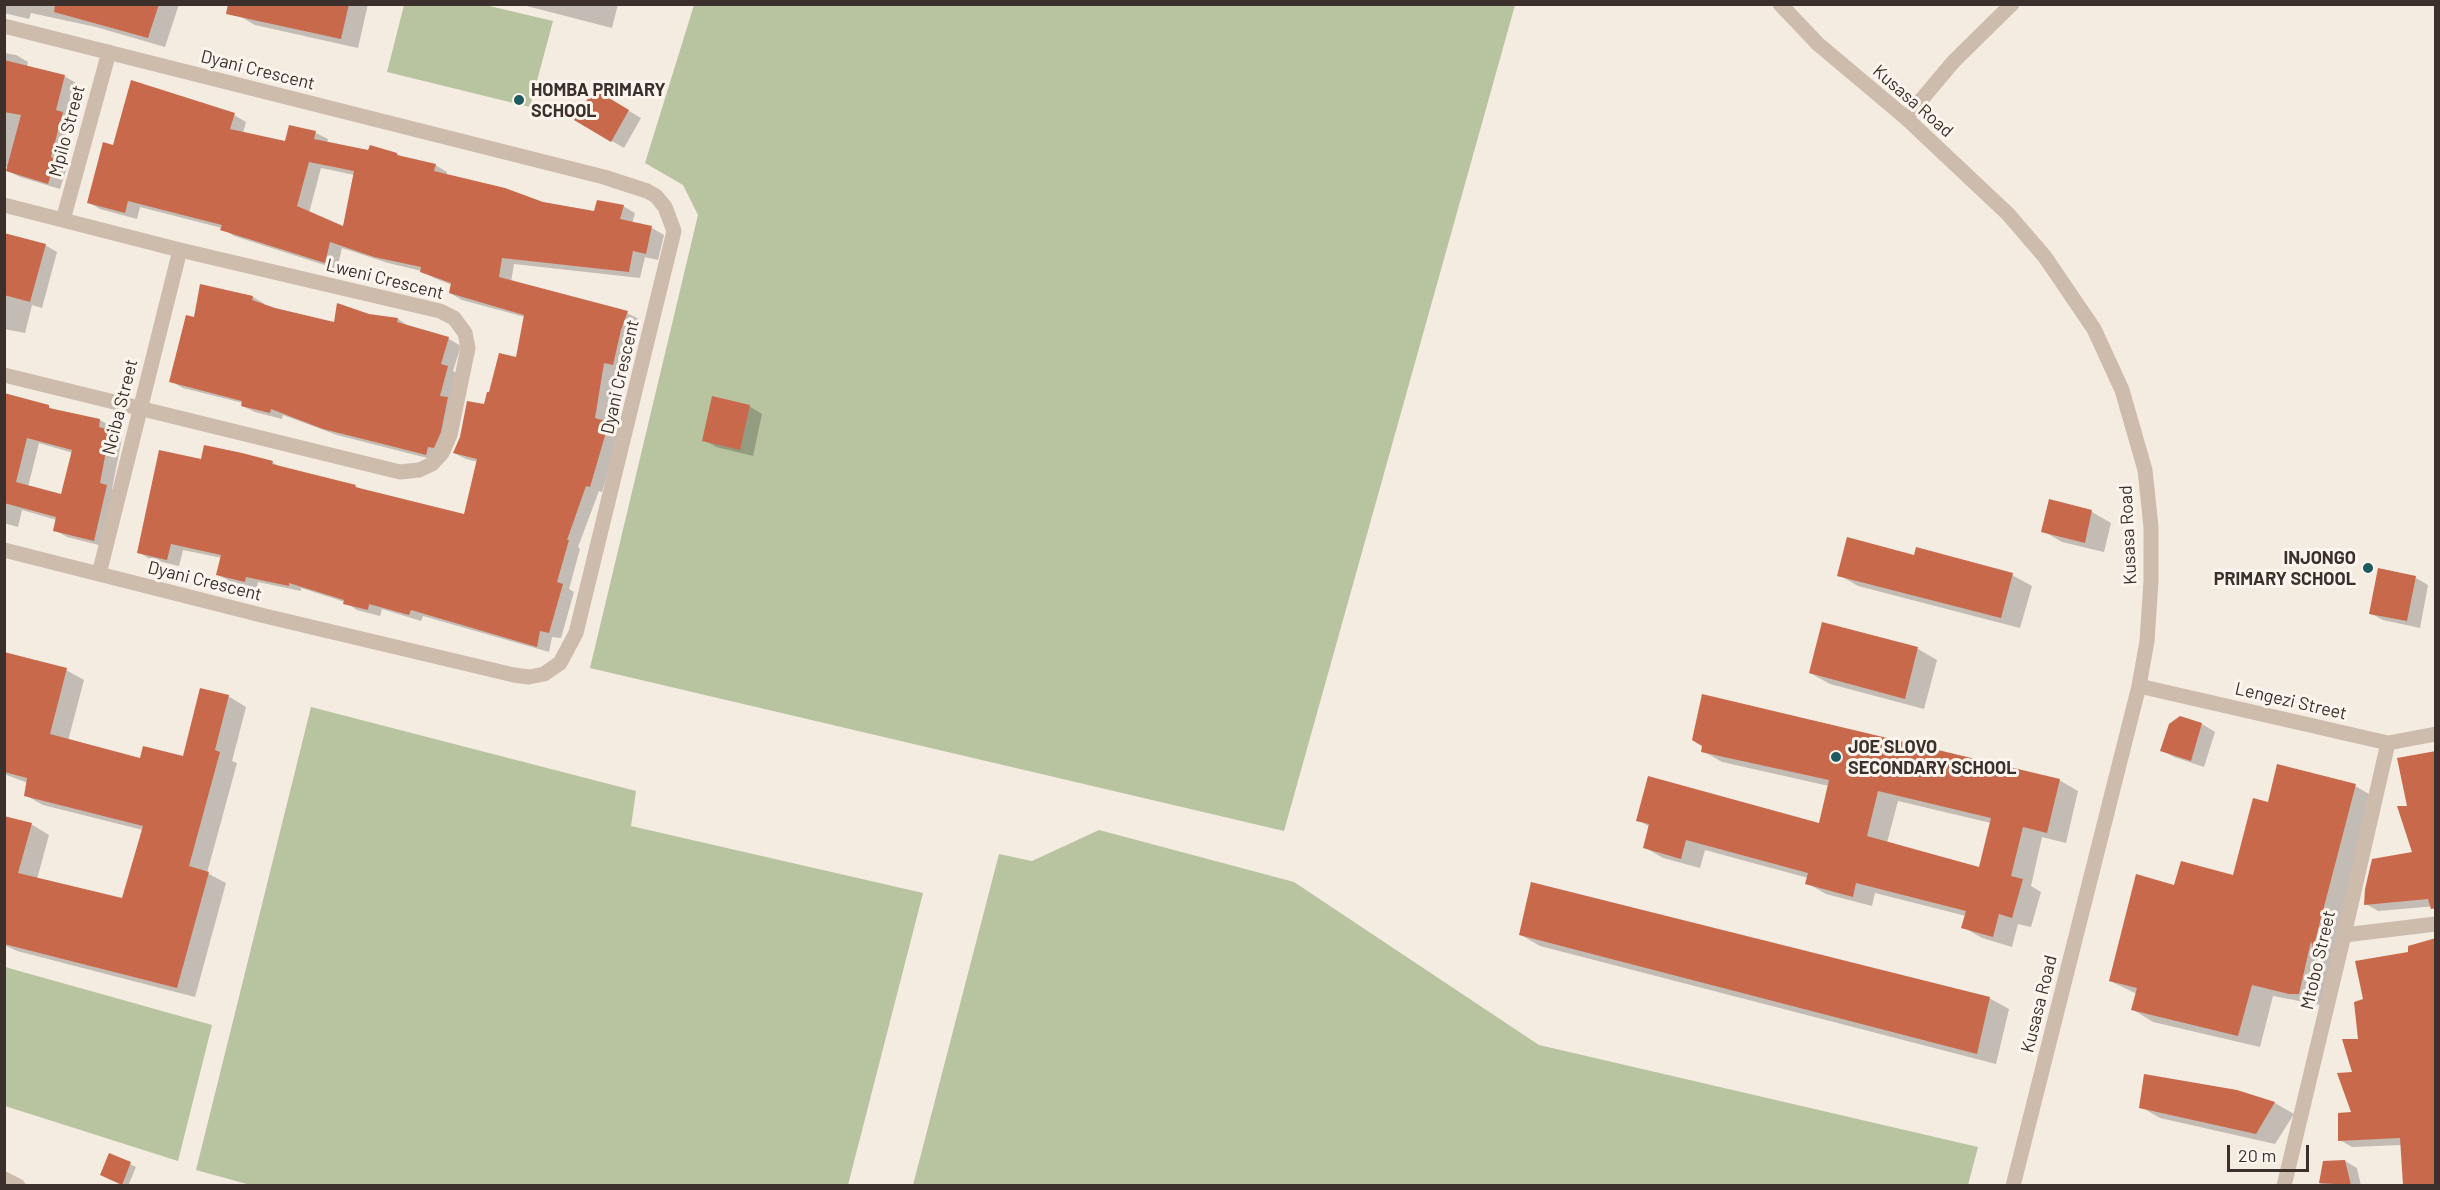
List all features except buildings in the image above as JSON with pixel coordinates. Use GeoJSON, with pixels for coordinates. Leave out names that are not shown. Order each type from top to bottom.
{"type":"FeatureCollection","features":[{"type":"Feature","properties":{"kind":"street","name":"Kusasa Road"},"geometry":{"type":"LineString","coordinates":[[1780,4],[1818,44],[1906,118],[2008,214],[2045,257],[2094,329],[2122,390],[2145,470],[2151,527],[2151,581],[2147,641],[2139,686],[2013,1185]]}},
{"type":"Feature","properties":{"kind":"street"},"geometry":{"type":"LineString","coordinates":[[1906,118],[1954,61],[2012,4]]}},
{"type":"Feature","properties":{"kind":"street","name":"Dyani Crescent"},"geometry":{"type":"LineString","coordinates":[[4,26],[626,184],[656,196],[665,207],[674,231],[576,633],[566,656],[552,669],[534,676],[514,675],[265,616],[4,550]]}},
{"type":"Feature","properties":{"kind":"street","name":"Mpilo Street"},"geometry":{"type":"LineString","coordinates":[[63,220],[109,52]]}},
{"type":"Feature","properties":{"kind":"street","name":"Lweni Crescent"},"geometry":{"type":"LineString","coordinates":[[4,205],[180,250],[440,311],[454,318],[465,333],[468,348],[450,435],[442,453],[432,464],[419,470],[400,472],[4,375]]}},
{"type":"Feature","properties":{"kind":"street","name":"Nciba Street"},"geometry":{"type":"LineString","coordinates":[[99,574],[180,250]]}},
{"type":"Feature","properties":{"kind":"street","name":"Lengezi Street"},"geometry":{"type":"LineString","coordinates":[[2139,686],[2388,743],[2436,734]]}},
{"type":"Feature","properties":{"kind":"street","name":"Mtobo Street"},"geometry":{"type":"LineString","coordinates":[[2284,1185],[2388,743]]}},
{"type":"Feature","properties":{"kind":"street"},"geometry":{"type":"LineString","coordinates":[[2344,935],[2436,924]]}},
{"type":"Feature","properties":{"kind":"street"},"geometry":{"type":"LineString","coordinates":[[4,1179],[18,1185]]}},
{"type":"Feature","properties":{"kind":"green space"},"geometry":{"type":"Polygon","coordinates":[[[404,5],[485,5],[553,21],[530,107],[387,72],[404,5]]]}},
{"type":"Feature","properties":{"kind":"green space"},"geometry":{"type":"Polygon","coordinates":[[[694,5],[1515,5],[1284,831],[590,668],[698,215],[683,185],[645,163],[694,5]]]}},
{"type":"Feature","properties":{"kind":"green space"},"geometry":{"type":"Polygon","coordinates":[[[311,707],[636,791],[631,826],[923,893],[848,1185],[254,1186],[196,1170],[311,707]]]}},
{"type":"Feature","properties":{"kind":"green space"},"geometry":{"type":"Polygon","coordinates":[[[1099,830],[1294,882],[1539,1045],[1978,1147],[1968,1185],[913,1185],[999,854],[1032,861],[1099,830]]]}},
{"type":"Feature","properties":{"kind":"green space"},"geometry":{"type":"Polygon","coordinates":[[[5,967],[212,1025],[178,1161],[5,1106],[5,967]]]}},
{"type":"Feature","properties":{"kind":"place","name":"HOMBA PRIMARY SCHOOL"},"geometry":{"type":"Point","coordinates":[519,100]}},
{"type":"Feature","properties":{"kind":"place","name":"INJONGO PRIMARY SCHOOL"},"geometry":{"type":"Point","coordinates":[2368,568]}},
{"type":"Feature","properties":{"kind":"place","name":"JOE SLOVO SECONDARY SCHOOL"},"geometry":{"type":"Point","coordinates":[1836,757]}}]}
